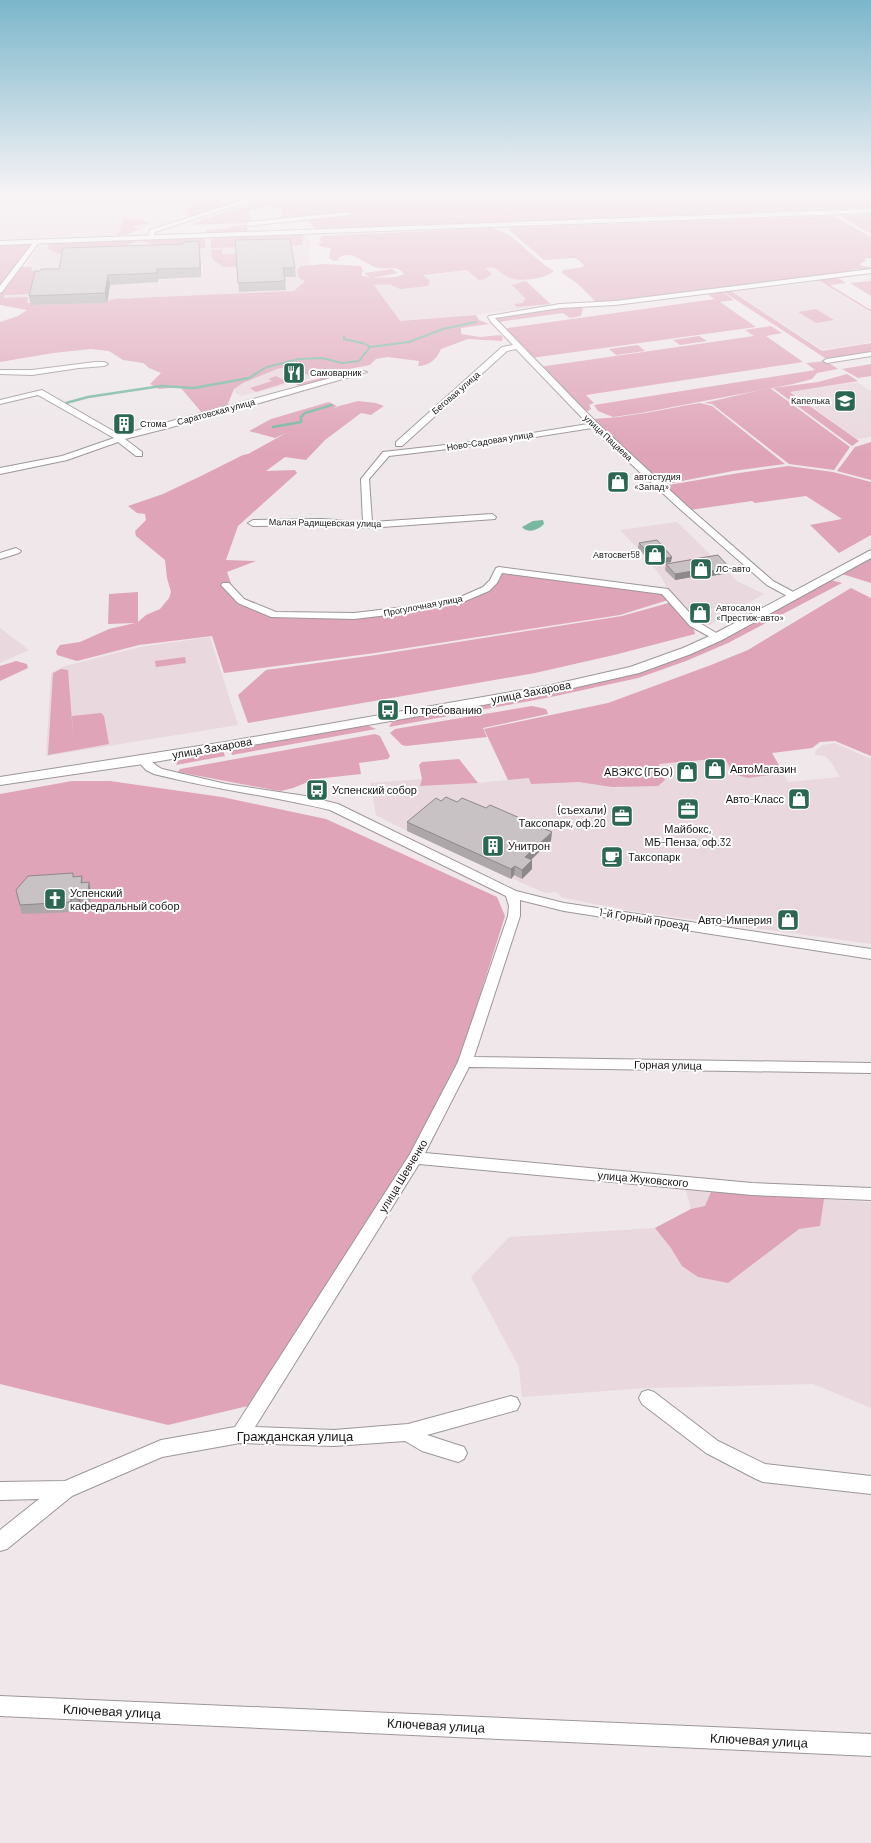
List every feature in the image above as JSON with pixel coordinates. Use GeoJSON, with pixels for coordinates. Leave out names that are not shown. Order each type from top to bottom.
{"type":"FeatureCollection","features":[{"type":"Feature","properties":{"kind":"main road","name":"улица Захарова"},"geometry":{"type":"LineString","coordinates":[[0,781],[144,760],[551,689],[634,670],[687,652],[718,637],[871,553]]}},
{"type":"Feature","properties":{"kind":"street"},"geometry":{"type":"LineString","coordinates":[[0,291],[7,281]]}},
{"type":"Feature","properties":{"kind":"street","name":"улица Пацаева"},"geometry":{"type":"LineString","coordinates":[[791,281],[615,303],[560,306],[491,317],[492,321],[516,347],[594,425],[684,508],[765,578],[794,596]]}},
{"type":"Feature","properties":{"kind":"street","name":"Беговая улица"},"geometry":{"type":"LineString","coordinates":[[399,444],[505,349],[516,347]]}},
{"type":"Feature","properties":{"kind":"street"},"geometry":{"type":"LineString","coordinates":[[827,361],[871,354]]}},
{"type":"Feature","properties":{"kind":"street"},"geometry":{"type":"LineString","coordinates":[[0,402],[37,382],[78,365],[104,364]]}},
{"type":"Feature","properties":{"kind":"street"},"geometry":{"type":"LineString","coordinates":[[0,372],[37,382],[120,438],[122,442],[139,454]]}},
{"type":"Feature","properties":{"kind":"street","name":"Саратовская улица"},"geometry":{"type":"LineString","coordinates":[[0,471],[64,458],[113,442],[120,438],[363,372]]}},
{"type":"Feature","properties":{"kind":"street","name":"Ново-Садовая улица"},"geometry":{"type":"LineString","coordinates":[[368,525],[365,479],[386,454],[490,442],[594,425]]}},
{"type":"Feature","properties":{"kind":"street","name":"Малая Радищевская улица"},"geometry":{"type":"LineString","coordinates":[[253,523],[322,522],[368,525],[492,517]]}},
{"type":"Feature","properties":{"kind":"street"},"geometry":{"type":"LineString","coordinates":[[0,556],[16,551]]}},
{"type":"Feature","properties":{"kind":"street","name":"Прогулочная улица"},"geometry":{"type":"LineString","coordinates":[[226,585],[241,601],[275,615],[338,617],[398,611],[460,600],[486,589],[494,581],[499,570],[665,591],[694,624],[718,637]]}},
{"type":"Feature","properties":{"kind":"street","name":"1-й Горный проезд"},"geometry":{"type":"LineString","coordinates":[[144,760],[150,768],[158,772],[226,787],[305,800],[334,807],[512,894],[564,907],[871,954]]}},
{"type":"Feature","properties":{"kind":"street","name":"улица Шевченко"},"geometry":{"type":"LineString","coordinates":[[240,1435],[415,1158],[465,1062],[514,916],[515,906],[512,894]]}},
{"type":"Feature","properties":{"kind":"street","name":"Горная улица"},"geometry":{"type":"LineString","coordinates":[[465,1062],[871,1068]]}},
{"type":"Feature","properties":{"kind":"street","name":"улица Жуковского"},"geometry":{"type":"LineString","coordinates":[[415,1158],[752,1189],[871,1194]]}},
{"type":"Feature","properties":{"kind":"street"},"geometry":{"type":"LineString","coordinates":[[648,1398],[712,1447],[763,1473],[871,1485]]}},
{"type":"Feature","properties":{"kind":"street","name":"Гражданская улица"},"geometry":{"type":"LineString","coordinates":[[0,1491],[65,1490],[161,1449],[240,1435],[334,1438],[408,1432],[511,1404]]}},
{"type":"Feature","properties":{"kind":"street"},"geometry":{"type":"LineString","coordinates":[[408,1432],[422,1442],[458,1453]]}},
{"type":"Feature","properties":{"kind":"street"},"geometry":{"type":"LineString","coordinates":[[0,1541],[65,1490]]}},
{"type":"Feature","properties":{"kind":"street","name":"Ключевая улица"},"geometry":{"type":"LineString","coordinates":[[0,1706],[871,1745]]}},
{"type":"Feature","properties":{"kind":"shaded area"},"geometry":{"type":"Polygon","coordinates":[[[0,281],[5,281],[0,287],[0,281]]]}},
{"type":"Feature","properties":{"kind":"shaded area"},"geometry":{"type":"Polygon","coordinates":[[[11,281],[32,281],[29,294],[5,295],[3,298],[28,297],[27,303],[31,303],[31,305],[106,303],[112,300],[135,298],[294,291],[305,281],[430,281],[428,286],[400,289],[391,285],[374,285],[400,321],[476,315],[479,320],[489,324],[461,328],[461,334],[480,337],[500,335],[503,337],[502,341],[468,339],[441,349],[435,359],[422,366],[418,366],[419,361],[387,357],[376,359],[370,365],[333,372],[313,378],[290,366],[277,369],[243,383],[234,389],[227,406],[203,414],[180,387],[159,389],[150,384],[161,373],[149,368],[143,363],[123,360],[109,351],[91,349],[53,353],[0,362],[0,322],[18,316],[27,310],[0,305],[0,295],[11,281]]]}},
{"type":"Feature","properties":{"kind":"shaded area"},"geometry":{"type":"Polygon","coordinates":[[[15,281],[304,281],[294,291],[30,309],[1,301],[15,281]]]}},
{"type":"Feature","properties":{"kind":"shaded area"},"geometry":{"type":"Polygon","coordinates":[[[526,281],[553,305],[462,316],[400,321],[370,282],[526,281]]]}},
{"type":"Feature","properties":{"kind":"shaded area"},"geometry":{"type":"Polygon","coordinates":[[[526,281],[550,304],[517,307],[514,304],[523,303],[525,298],[512,285],[526,281]]]}},
{"type":"Feature","properties":{"kind":"shaded area"},"geometry":{"type":"Polygon","coordinates":[[[574,281],[782,281],[607,303],[595,301],[574,281]]]}},
{"type":"Feature","properties":{"kind":"shaded area"},"geometry":{"type":"Polygon","coordinates":[[[818,281],[871,313],[871,342],[822,350],[732,291],[818,281]]]}},
{"type":"Feature","properties":{"kind":"shaded area"},"geometry":{"type":"Polygon","coordinates":[[[820,281],[843,281],[846,283],[830,285],[871,310],[871,312],[820,281]]]}},
{"type":"Feature","properties":{"kind":"shaded area"},"geometry":{"type":"Polygon","coordinates":[[[871,281],[871,296],[850,283],[871,281]]]}},
{"type":"Feature","properties":{"kind":"shaded area"},"geometry":{"type":"Polygon","coordinates":[[[731,291],[822,351],[871,343],[871,354],[828,360],[724,292],[731,291]]]}},
{"type":"Feature","properties":{"kind":"shaded area"},"geometry":{"type":"Polygon","coordinates":[[[723,292],[734,300],[720,302],[756,327],[531,358],[501,329],[715,299],[708,295],[723,292]]]}},
{"type":"Feature","properties":{"kind":"shaded area"},"geometry":{"type":"Polygon","coordinates":[[[574,306],[583,308],[581,316],[570,318],[563,313],[498,322],[493,318],[574,306]]]}},
{"type":"Feature","properties":{"kind":"shaded area"},"geometry":{"type":"Polygon","coordinates":[[[816,309],[834,320],[816,323],[798,312],[816,309]]]}},
{"type":"Feature","properties":{"kind":"shaded area"},"geometry":{"type":"Polygon","coordinates":[[[771,326],[782,333],[766,336],[803,362],[586,395],[594,403],[589,405],[591,409],[588,411],[580,410],[539,367],[754,336],[745,330],[771,326]]]}},
{"type":"Feature","properties":{"kind":"shaded area"},"geometry":{"type":"Polygon","coordinates":[[[699,336],[707,341],[680,345],[673,340],[699,336]]]}},
{"type":"Feature","properties":{"kind":"shaded area"},"geometry":{"type":"Polygon","coordinates":[[[638,345],[645,351],[616,355],[609,349],[638,345]]]}},
{"type":"Feature","properties":{"kind":"shaded area"},"geometry":{"type":"Polygon","coordinates":[[[826,361],[838,369],[817,373],[812,379],[793,384],[641,413],[613,417],[598,411],[594,405],[815,370],[806,363],[826,361]]]}},
{"type":"Feature","properties":{"kind":"shaded area"},"geometry":{"type":"Polygon","coordinates":[[[871,364],[871,376],[858,378],[842,369],[871,364]]]}},
{"type":"Feature","properties":{"kind":"shaded area"},"geometry":{"type":"Polygon","coordinates":[[[290,366],[305,366],[316,377],[241,396],[236,393],[234,389],[243,383],[277,369],[290,366]]]}},
{"type":"Feature","properties":{"kind":"shaded area"},"geometry":{"type":"Polygon","coordinates":[[[354,370],[358,371],[314,385],[311,383],[299,386],[296,384],[354,370]]]}},
{"type":"Feature","properties":{"kind":"shaded area"},"geometry":{"type":"Polygon","coordinates":[[[847,374],[858,381],[790,392],[859,441],[852,446],[773,388],[818,382],[847,374]]]}},
{"type":"Feature","properties":{"kind":"shaded area"},"geometry":{"type":"Polygon","coordinates":[[[276,376],[286,381],[291,381],[256,392],[250,388],[272,381],[268,379],[276,376]]]}},
{"type":"Feature","properties":{"kind":"shaded area"},"geometry":{"type":"Polygon","coordinates":[[[857,382],[871,391],[871,437],[857,439],[792,392],[857,382]]]}},
{"type":"Feature","properties":{"kind":"shaded area"},"geometry":{"type":"Polygon","coordinates":[[[770,388],[850,447],[834,470],[789,464],[712,404],[704,403],[770,388]]]}},
{"type":"Feature","properties":{"kind":"shaded area"},"geometry":{"type":"Polygon","coordinates":[[[358,401],[376,403],[384,406],[371,415],[361,413],[325,440],[306,460],[285,457],[266,471],[295,470],[297,473],[238,526],[226,560],[256,561],[227,572],[238,604],[279,618],[339,619],[379,616],[462,602],[477,596],[501,573],[633,587],[663,593],[668,600],[620,615],[375,653],[224,673],[212,636],[139,645],[77,661],[57,655],[56,651],[60,645],[80,642],[109,629],[135,623],[108,624],[109,594],[138,592],[138,622],[146,615],[160,609],[169,598],[171,592],[167,578],[165,560],[136,536],[135,531],[146,520],[145,514],[137,513],[128,506],[163,494],[243,455],[248,454],[286,433],[275,438],[249,431],[271,419],[329,402],[337,406],[333,409],[358,401]]]}},
{"type":"Feature","properties":{"kind":"shaded area"},"geometry":{"type":"Polygon","coordinates":[[[700,403],[712,406],[785,464],[733,471],[661,485],[590,419],[632,415],[700,403]]]}},
{"type":"Feature","properties":{"kind":"shaded area"},"geometry":{"type":"Polygon","coordinates":[[[871,442],[871,480],[837,471],[855,447],[871,442]]]}},
{"type":"Feature","properties":{"kind":"shaded area"},"geometry":{"type":"Polygon","coordinates":[[[788,466],[833,472],[871,482],[871,535],[839,553],[810,525],[842,519],[806,496],[755,503],[752,501],[690,510],[663,486],[739,473],[788,466]]]}},
{"type":"Feature","properties":{"kind":"shaded area"},"geometry":{"type":"Polygon","coordinates":[[[543,520],[544,524],[539,528],[530,531],[522,527],[533,521],[543,520]]]}},
{"type":"Feature","properties":{"kind":"shaded area"},"geometry":{"type":"Polygon","coordinates":[[[677,522],[737,581],[764,594],[710,625],[696,623],[668,590],[662,578],[646,557],[620,530],[677,522]]]}},
{"type":"Feature","properties":{"kind":"shaded area"},"geometry":{"type":"Polygon","coordinates":[[[871,558],[871,583],[842,574],[871,558]]]}},
{"type":"Feature","properties":{"kind":"shaded area"},"geometry":{"type":"Polygon","coordinates":[[[831,580],[842,583],[728,643],[686,661],[638,678],[551,697],[389,727],[392,722],[397,720],[589,685],[634,674],[831,580]]]}},
{"type":"Feature","properties":{"kind":"shaded area"},"geometry":{"type":"Polygon","coordinates":[[[851,588],[871,598],[871,756],[835,741],[820,742],[812,748],[772,753],[780,767],[769,775],[748,778],[733,774],[725,758],[659,764],[665,780],[658,786],[612,787],[579,782],[531,784],[529,778],[508,780],[484,729],[608,703],[711,665],[748,650],[851,588]]]}},
{"type":"Feature","properties":{"kind":"shaded area"},"geometry":{"type":"Polygon","coordinates":[[[672,602],[693,626],[695,634],[614,655],[535,673],[248,723],[238,695],[266,670],[376,655],[622,616],[672,602]]]}},
{"type":"Feature","properties":{"kind":"shaded area"},"geometry":{"type":"Polygon","coordinates":[[[0,628],[29,650],[0,663],[0,628]]]}},
{"type":"Feature","properties":{"kind":"shaded area"},"geometry":{"type":"Polygon","coordinates":[[[210,637],[238,725],[46,756],[51,673],[65,666],[140,647],[210,637]]]}},
{"type":"Feature","properties":{"kind":"shaded area"},"geometry":{"type":"Polygon","coordinates":[[[185,657],[186,663],[156,667],[155,661],[185,657]]]}},
{"type":"Feature","properties":{"kind":"shaded area"},"geometry":{"type":"Polygon","coordinates":[[[16,661],[27,664],[28,668],[0,681],[0,666],[16,661]]]}},
{"type":"Feature","properties":{"kind":"shaded area"},"geometry":{"type":"Polygon","coordinates":[[[61,669],[68,670],[73,734],[72,716],[101,713],[104,716],[109,744],[48,755],[53,673],[61,669]]]}},
{"type":"Feature","properties":{"kind":"shaded area"},"geometry":{"type":"Polygon","coordinates":[[[532,706],[546,709],[548,714],[483,728],[487,737],[406,746],[402,745],[390,733],[395,729],[532,706]]]}},
{"type":"Feature","properties":{"kind":"shaded area"},"geometry":{"type":"Polygon","coordinates":[[[359,726],[369,726],[376,729],[232,755],[230,750],[359,726]]]}},
{"type":"Feature","properties":{"kind":"shaded area"},"geometry":{"type":"Polygon","coordinates":[[[375,734],[380,736],[390,756],[388,759],[359,763],[361,774],[315,779],[281,791],[178,772],[180,769],[375,734]]]}},
{"type":"Feature","properties":{"kind":"shaded area"},"geometry":{"type":"Polygon","coordinates":[[[835,743],[871,759],[871,944],[625,910],[569,899],[562,897],[556,892],[545,893],[407,831],[376,815],[370,783],[422,779],[421,786],[478,783],[771,753],[788,782],[840,777],[831,762],[825,756],[815,755],[816,750],[823,745],[835,743]]]}},
{"type":"Feature","properties":{"kind":"shaded area"},"geometry":{"type":"Polygon","coordinates":[[[223,751],[225,756],[176,765],[178,761],[183,759],[223,751]]]}},
{"type":"Feature","properties":{"kind":"shaded area"},"geometry":{"type":"Polygon","coordinates":[[[459,759],[478,783],[420,786],[422,779],[419,765],[422,762],[459,759]]]}},
{"type":"Feature","properties":{"kind":"shaded area"},"geometry":{"type":"Polygon","coordinates":[[[72,781],[110,781],[222,797],[326,819],[497,897],[505,916],[459,1062],[410,1155],[252,1405],[168,1425],[0,1384],[0,794],[72,781]]]}},
{"type":"Feature","properties":{"kind":"shaded area"},"geometry":{"type":"Polygon","coordinates":[[[686,1190],[871,1202],[871,1408],[813,1384],[648,1388],[522,1397],[519,1367],[471,1277],[509,1237],[655,1228],[691,1209],[686,1190]]]}},
{"type":"Feature","properties":{"kind":"shaded area"},"geometry":{"type":"Polygon","coordinates":[[[711,1192],[824,1199],[820,1226],[799,1229],[728,1283],[698,1277],[682,1266],[671,1248],[655,1228],[691,1209],[705,1206],[711,1192]]]}},
{"type":"Feature","properties":{"kind":"building"},"geometry":{"type":"Polygon","coordinates":[[[33,281],[107,281],[105,293],[29,296],[33,281]]]}},
{"type":"Feature","properties":{"kind":"building"},"geometry":{"type":"Polygon","coordinates":[[[238,281],[285,281],[238,283],[238,281]]]}},
{"type":"Feature","properties":{"kind":"building"},"geometry":{"type":"Polygon","coordinates":[[[657,540],[672,557],[654,560],[639,543],[657,540]]]}},
{"type":"Feature","properties":{"kind":"building"},"geometry":{"type":"Polygon","coordinates":[[[718,555],[730,568],[712,571],[710,568],[675,574],[666,564],[718,555]]]}},
{"type":"Feature","properties":{"kind":"building","name":"Унитрон"},"geometry":{"type":"Polygon","coordinates":[[[446,797],[457,802],[462,798],[486,808],[490,805],[552,832],[525,857],[532,860],[522,870],[515,866],[511,869],[407,822],[436,798],[441,801],[446,797]]]}},
{"type":"Feature","properties":{"kind":"building","name":"Успенский кафедральный собор"},"geometry":{"type":"Polygon","coordinates":[[[73,873],[73,877],[82,876],[81,883],[89,882],[88,893],[79,893],[78,899],[71,899],[70,902],[20,905],[16,890],[28,876],[73,873]]]}},
{"type":"Feature","properties":{"kind":"waterway"},"geometry":{"type":"LineString","coordinates":[[370,347],[409,342],[443,329],[476,322]]}},
{"type":"Feature","properties":{"kind":"waterway"},"geometry":{"type":"LineString","coordinates":[[344,337],[344,339],[366,344],[370,347]]}},
{"type":"Feature","properties":{"kind":"waterway"},"geometry":{"type":"LineString","coordinates":[[255,374],[267,367],[299,359],[322,358],[342,363],[359,361],[370,347]]}},
{"type":"Feature","properties":{"kind":"waterway"},"geometry":{"type":"LineString","coordinates":[[66,403],[88,397],[161,386],[194,388],[249,378],[257,373]]}},
{"type":"Feature","properties":{"kind":"waterway"},"geometry":{"type":"LineString","coordinates":[[273,427],[301,422],[301,417],[305,413],[332,405]]}},
{"type":"Feature","properties":{"kind":"place","name":"Самоварник"},"geometry":{"type":"Point","coordinates":[294,373]}},
{"type":"Feature","properties":{"kind":"place","name":"Капелька"},"geometry":{"type":"Point","coordinates":[845,401]}},
{"type":"Feature","properties":{"kind":"place","name":"Стома"},"geometry":{"type":"Point","coordinates":[124,424]}},
{"type":"Feature","properties":{"kind":"place","name":"автостудия «Запад»"},"geometry":{"type":"Point","coordinates":[618,482]}},
{"type":"Feature","properties":{"kind":"place","name":"Автосвет58"},"geometry":{"type":"Point","coordinates":[655,555]}},
{"type":"Feature","properties":{"kind":"place","name":"ЛС-авто"},"geometry":{"type":"Point","coordinates":[701,569]}},
{"type":"Feature","properties":{"kind":"place","name":"Автосалон «Престиж-авто»"},"geometry":{"type":"Point","coordinates":[700,613]}},
{"type":"Feature","properties":{"kind":"place","name":"По требованию"},"geometry":{"type":"Point","coordinates":[388,710]}},
{"type":"Feature","properties":{"kind":"place","name":"АвтоМагазин"},"geometry":{"type":"Point","coordinates":[715,769]}},
{"type":"Feature","properties":{"kind":"place","name":"АВЭК'С (ГБО)"},"geometry":{"type":"Point","coordinates":[687,772]}},
{"type":"Feature","properties":{"kind":"place","name":"Успенский собор"},"geometry":{"type":"Point","coordinates":[317,790]}},
{"type":"Feature","properties":{"kind":"place","name":"Авто-Класс"},"geometry":{"type":"Point","coordinates":[799,799]}},
{"type":"Feature","properties":{"kind":"place","name":"Майбокс, МБ-Пенза, оф.32"},"geometry":{"type":"Point","coordinates":[688,809]}},
{"type":"Feature","properties":{"kind":"place","name":"(съехали) Таксопарк, оф.20"},"geometry":{"type":"Point","coordinates":[622,816]}},
{"type":"Feature","properties":{"kind":"place","name":"Унитрон"},"geometry":{"type":"Point","coordinates":[493,846]}},
{"type":"Feature","properties":{"kind":"place","name":"Таксопарк"},"geometry":{"type":"Point","coordinates":[612,857]}},
{"type":"Feature","properties":{"kind":"place","name":"Успенский кафедральный собор"},"geometry":{"type":"Point","coordinates":[55,899]}},
{"type":"Feature","properties":{"kind":"place","name":"Авто-Империя"},"geometry":{"type":"Point","coordinates":[788,920]}}]}
